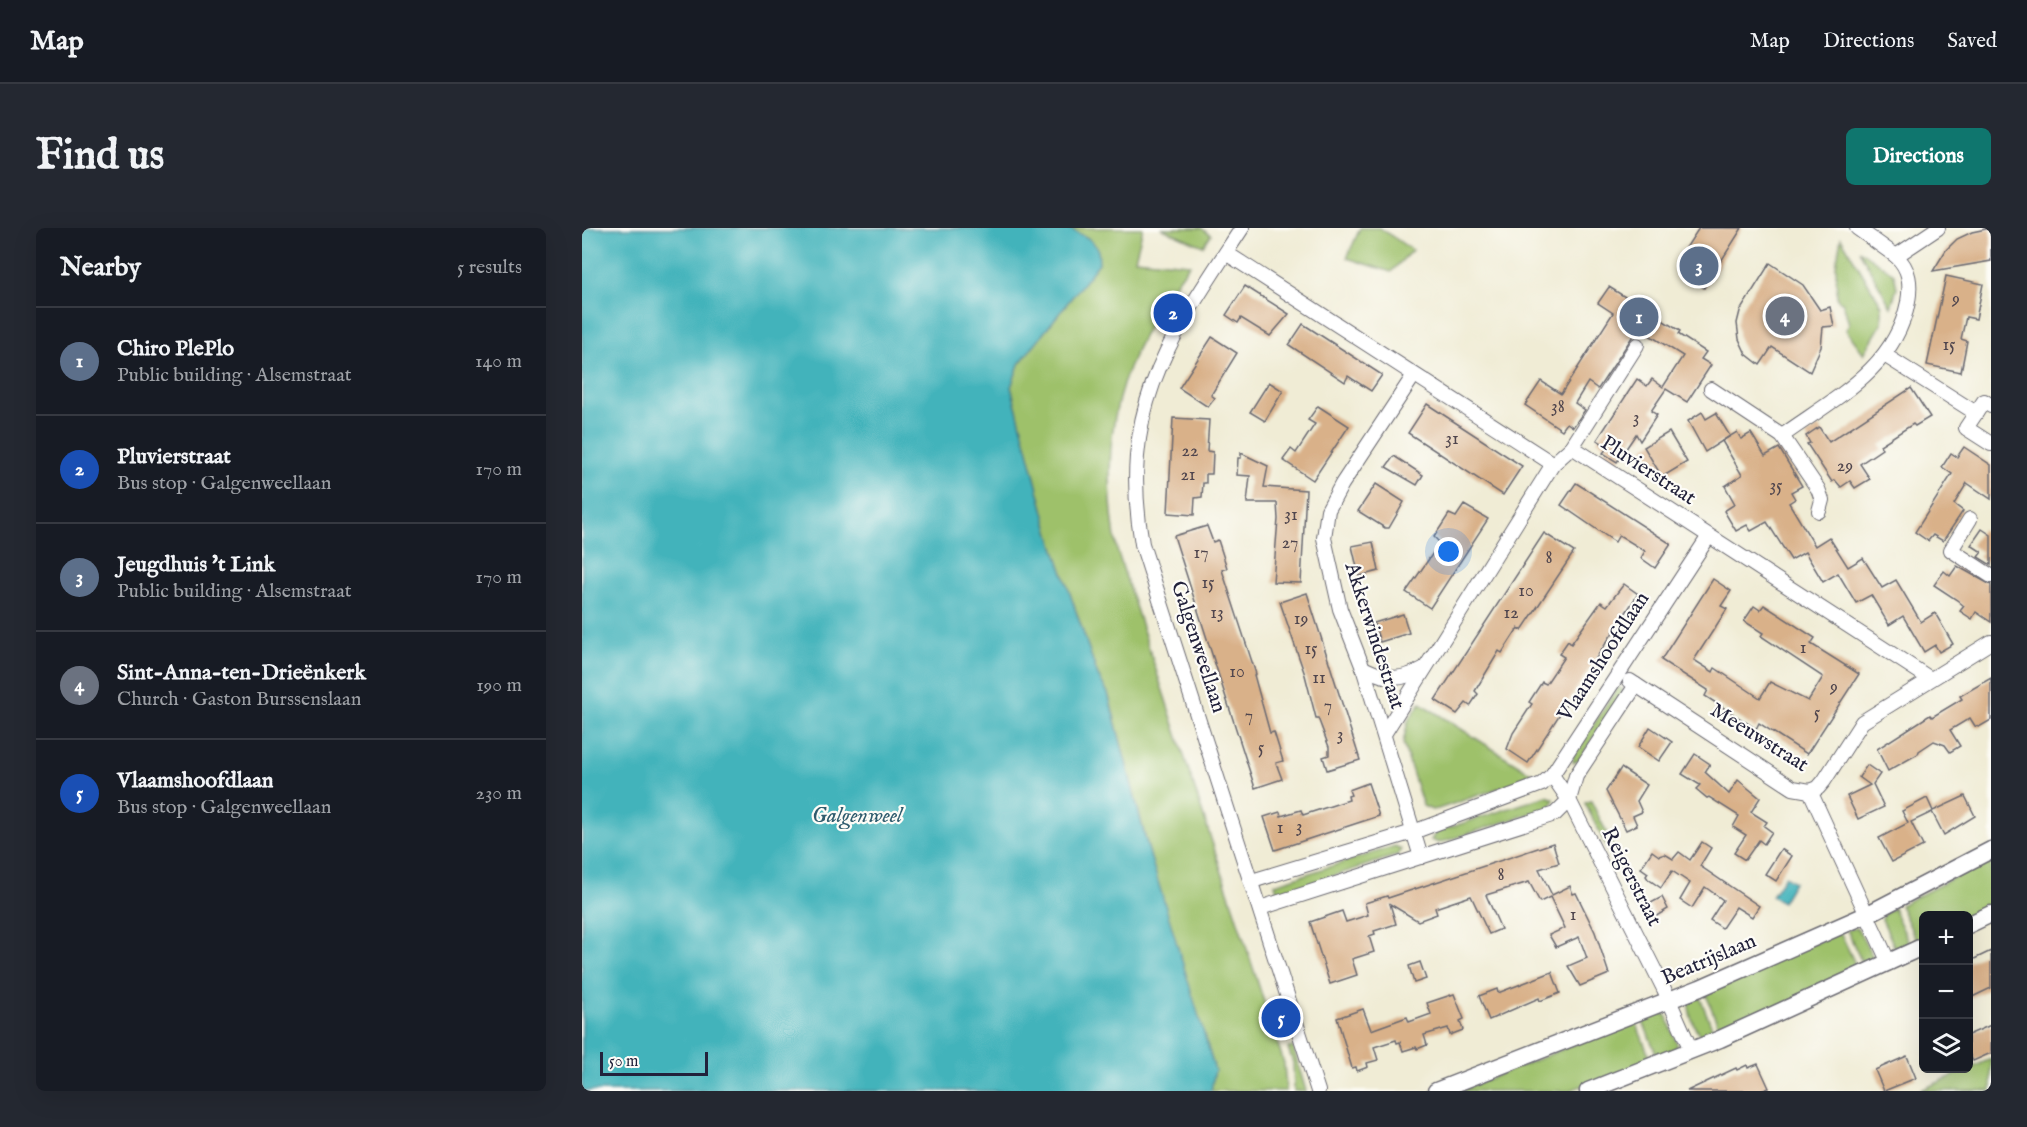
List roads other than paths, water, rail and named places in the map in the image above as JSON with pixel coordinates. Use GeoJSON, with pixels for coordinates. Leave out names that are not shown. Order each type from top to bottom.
{"type":"FeatureCollection","features":[{"type":"Feature","properties":{"kind":"street","name":"Galgenweellaan"},"geometry":{"type":"LineString","coordinates":[[1242,228],[1177,331],[1146,398],[1138,432],[1135,493],[1142,544],[1318,1091]]}},
{"type":"Feature","properties":{"kind":"street"},"geometry":{"type":"LineString","coordinates":[[1782,435],[1857,383],[1886,356],[1905,314],[1910,281],[1905,264],[1857,228]]}},
{"type":"Feature","properties":{"kind":"street"},"geometry":{"type":"LineString","coordinates":[[1896,256],[1938,228]]}},
{"type":"Feature","properties":{"kind":"street"},"geometry":{"type":"LineString","coordinates":[[1226,253],[1553,465]]}},
{"type":"Feature","properties":{"kind":"street"},"geometry":{"type":"LineString","coordinates":[[1572,447],[1637,345]]}},
{"type":"Feature","properties":{"kind":"street"},"geometry":{"type":"LineString","coordinates":[[1886,356],[1976,413]]}},
{"type":"Feature","properties":{"kind":"street","name":"Akkerwindestraat"},"geometry":{"type":"LineString","coordinates":[[1414,375],[1342,484],[1329,510],[1324,538],[1340,609],[1363,668],[1421,857]]}},
{"type":"Feature","properties":{"kind":"street"},"geometry":{"type":"LineString","coordinates":[[1711,389],[1782,435],[1818,489],[1822,500],[1819,511]]}},
{"type":"Feature","properties":{"kind":"street"},"geometry":{"type":"LineString","coordinates":[[1991,405],[1984,401],[1966,428],[1991,444]]}},
{"type":"Feature","properties":{"kind":"street","name":"Pluvierstraat"},"geometry":{"type":"LineString","coordinates":[[1384,734],[1553,465],[1572,447],[1929,678]]}},
{"type":"Feature","properties":{"kind":"street"},"geometry":{"type":"LineString","coordinates":[[1970,519],[1951,550],[1991,576]]}},
{"type":"Feature","properties":{"kind":"street","name":"Vlaamshoofdlaan"},"geometry":{"type":"LineString","coordinates":[[1252,881],[1413,831],[1531,790],[1552,775],[1709,536]]}},
{"type":"Feature","properties":{"kind":"street"},"geometry":{"type":"LineString","coordinates":[[1810,791],[1818,788],[1824,781],[1862,722],[1929,678],[1991,642]]}},
{"type":"Feature","properties":{"kind":"street"},"geometry":{"type":"LineString","coordinates":[[1363,668],[1381,676],[1404,679],[1426,667]]}},
{"type":"Feature","properties":{"kind":"street","name":"Meeuwstraat"},"geometry":{"type":"LineString","coordinates":[[1618,674],[1793,788],[1810,791],[1889,963]]}},
{"type":"Feature","properties":{"kind":"street","name":"Vlaamshoofdlaan"},"geometry":{"type":"LineString","coordinates":[[1569,800],[1576,777],[1636,685]]}},
{"type":"Feature","properties":{"kind":"street","name":"Reigerstraat"},"geometry":{"type":"LineString","coordinates":[[1552,775],[1569,800],[1691,1050]]}},
{"type":"Feature","properties":{"kind":"street"},"geometry":{"type":"LineString","coordinates":[[1260,908],[1555,814],[1569,800]]}},
{"type":"Feature","properties":{"kind":"street","name":"Beatrijslaan"},"geometry":{"type":"LineString","coordinates":[[1436,1091],[1669,1002],[1868,914],[1991,850]]}},
{"type":"Feature","properties":{"kind":"street"},"geometry":{"type":"LineString","coordinates":[[1973,923],[1991,914]]}},
{"type":"Feature","properties":{"kind":"street"},"geometry":{"type":"LineString","coordinates":[[1588,1091],[1691,1050],[1919,948]]}},
{"type":"Feature","properties":{"kind":"water","name":"Galgenweel"},"geometry":{"type":"Polygon","coordinates":[[[582,228],[1068,228],[1088,238],[1098,248],[1099,263],[1019,364],[1011,387],[1050,535],[1098,676],[1108,693],[1147,845],[1215,1070],[1211,1091],[582,1091],[582,228]]]}},
{"type":"Feature","properties":{"kind":"water"},"geometry":{"type":"Polygon","coordinates":[[[1785,876],[1794,882],[1782,902],[1772,896],[1785,876]]]}},
{"type":"Feature","properties":{"kind":"place","name":"Jeugdhuis 't Link"},"geometry":{"type":"Point","coordinates":[1699,266]}},
{"type":"Feature","properties":{"kind":"place","name":"Pluvierstraat"},"geometry":{"type":"Point","coordinates":[1173,313]}},
{"type":"Feature","properties":{"kind":"place","name":"Sint-Anna-ten-Drieënkerk"},"geometry":{"type":"Point","coordinates":[1785,316]}},
{"type":"Feature","properties":{"kind":"place","name":"Chiro PlePlo"},"geometry":{"type":"Point","coordinates":[1639,317]}},
{"type":"Feature","properties":{"kind":"place","name":"Vlaamshoofdlaan"},"geometry":{"type":"Point","coordinates":[1281,1018]}}]}
